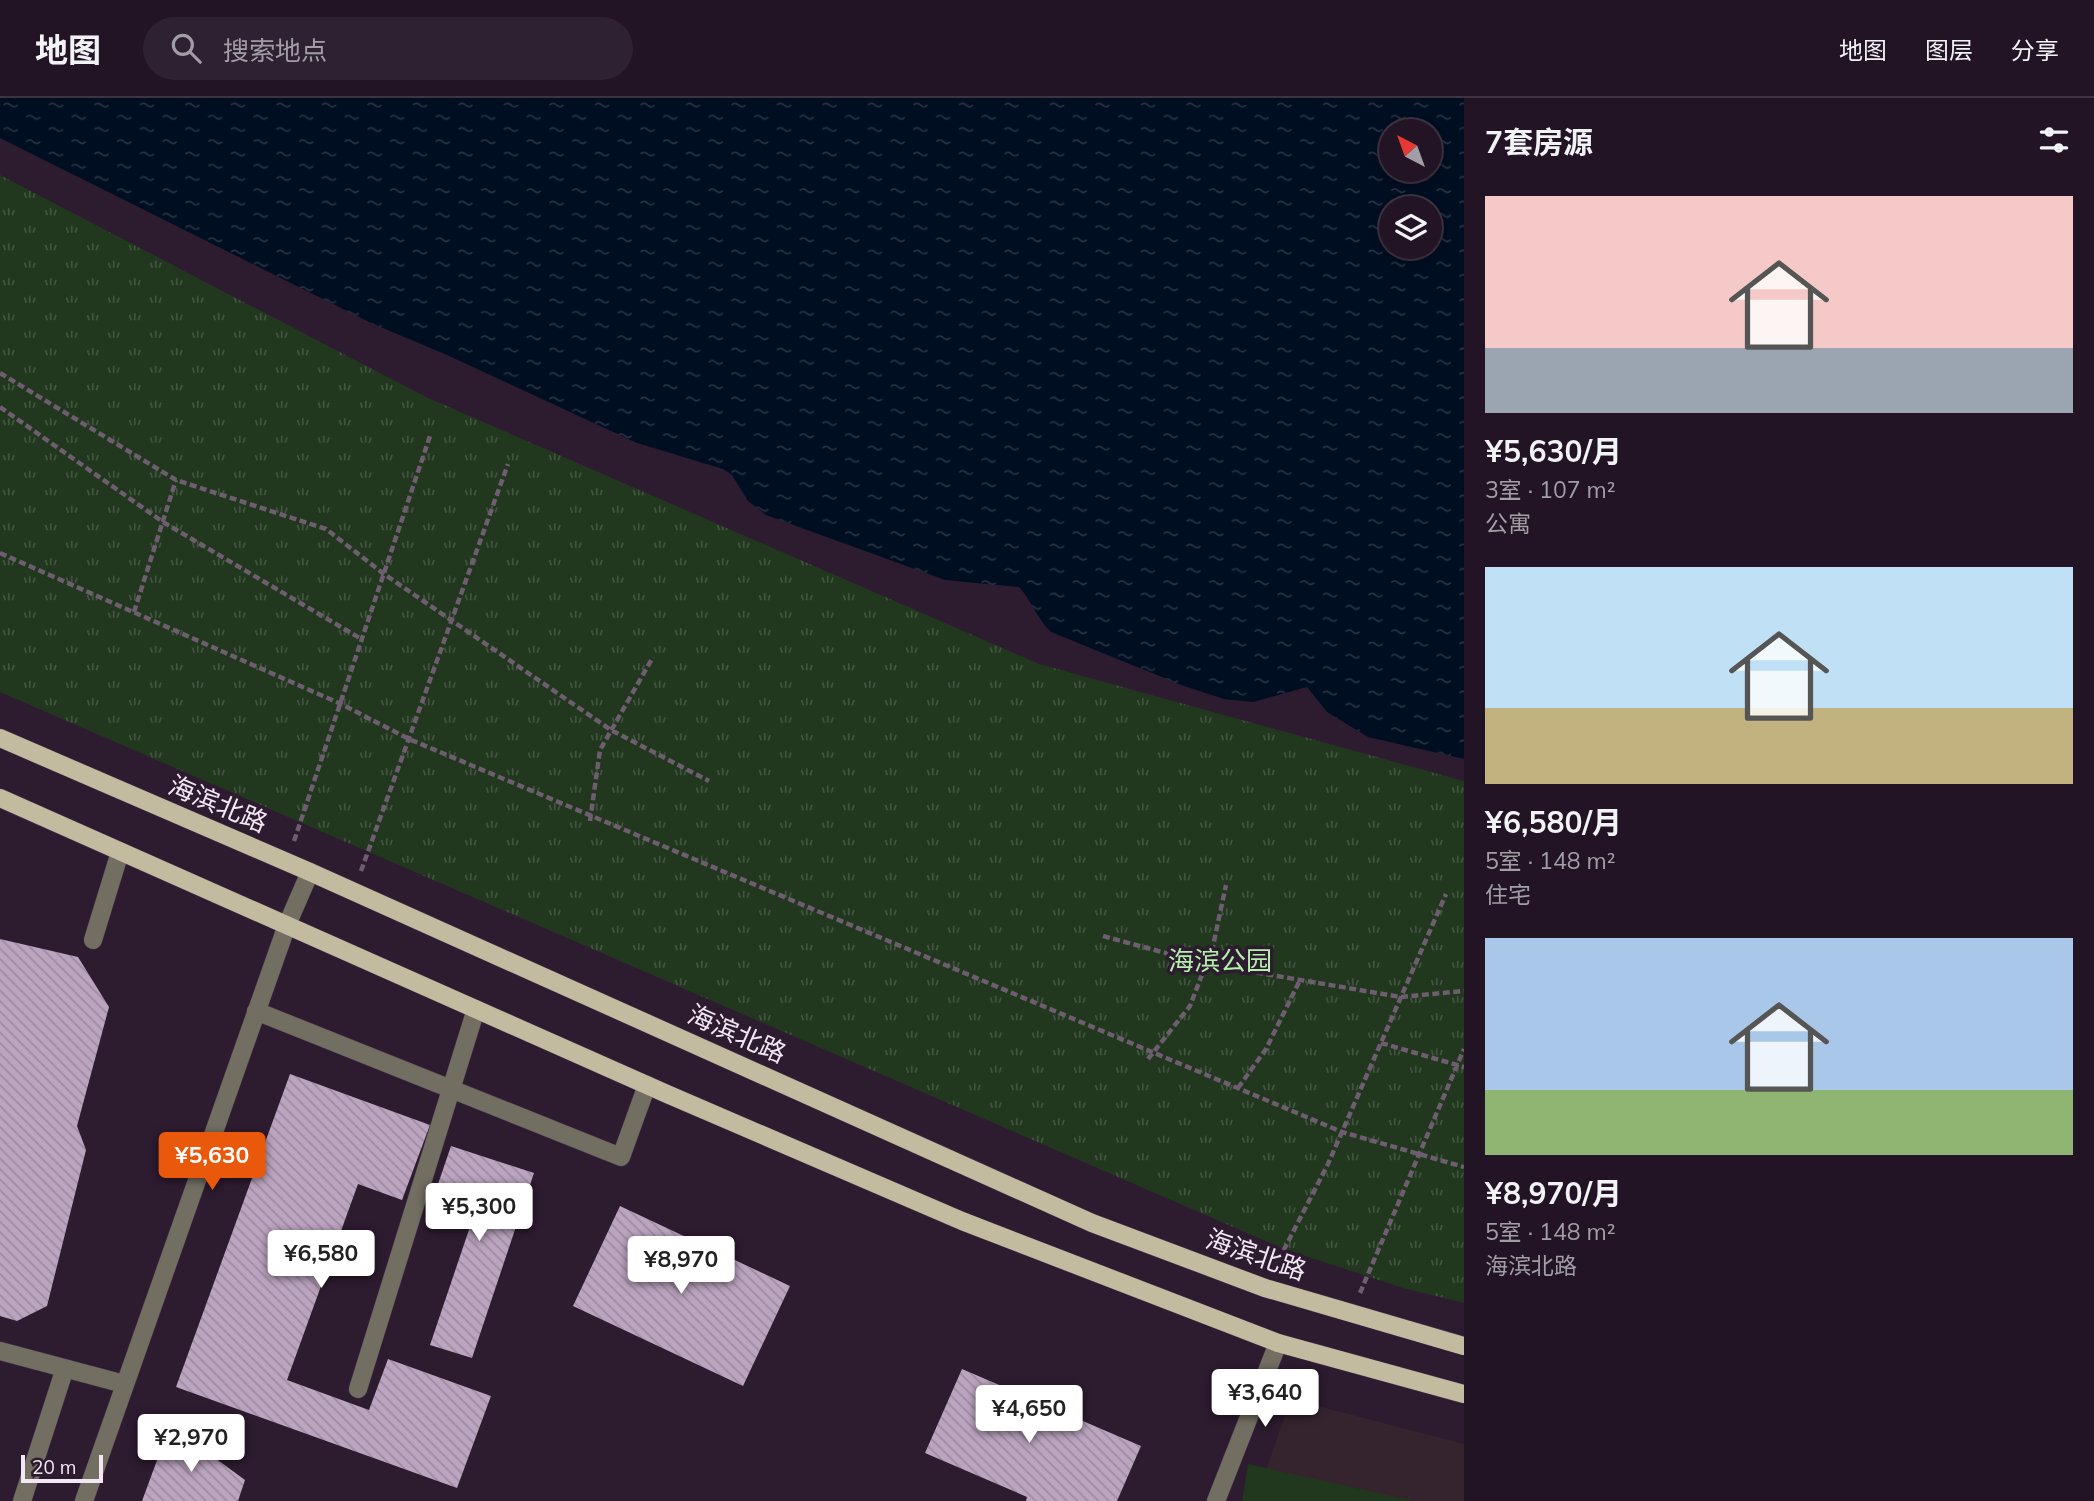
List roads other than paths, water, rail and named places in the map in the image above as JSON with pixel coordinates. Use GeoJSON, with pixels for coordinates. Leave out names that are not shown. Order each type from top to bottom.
{"type":"FeatureCollection","features":[{"type":"Feature","properties":{"kind":"main road","name":"海滨北路"},"geometry":{"type":"LineString","coordinates":[[0,738],[310,872],[1092,1223],[1265,1288],[1464,1346]]}},
{"type":"Feature","properties":{"kind":"main road"},"geometry":{"type":"LineString","coordinates":[[0,798],[647,1085],[962,1221],[1278,1343],[1464,1394]]}},
{"type":"Feature","properties":{"kind":"street"},"geometry":{"type":"LineString","coordinates":[[93,940],[120,852]]}},
{"type":"Feature","properties":{"kind":"street"},"geometry":{"type":"LineString","coordinates":[[84,1501],[287,925],[310,872]]}},
{"type":"Feature","properties":{"kind":"street"},"geometry":{"type":"LineString","coordinates":[[358,1389],[476,1009]]}},
{"type":"Feature","properties":{"kind":"street"},"geometry":{"type":"LineString","coordinates":[[256,1012],[621,1157],[647,1085]]}},
{"type":"Feature","properties":{"kind":"street"},"geometry":{"type":"LineString","coordinates":[[1216,1501],[1278,1343]]}},
{"type":"Feature","properties":{"kind":"street"},"geometry":{"type":"LineString","coordinates":[[0,1351],[124,1384]]}},
{"type":"Feature","properties":{"kind":"street"},"geometry":{"type":"LineString","coordinates":[[22,1501],[65,1368]]}},
{"type":"Feature","properties":{"kind":"water"},"geometry":{"type":"Polygon","coordinates":[[[0,98],[1464,98],[1464,759],[1368,737],[1327,712],[1307,687],[1253,702],[1224,699],[1184,686],[1051,632],[1019,587],[945,580],[766,515],[748,501],[732,475],[723,469],[637,443],[371,323],[0,138],[0,98]]]}},
{"type":"Feature","properties":{"kind":"park label","name":"海滨公园"},"geometry":{"type":"Point","coordinates":[1220,961]}}]}
